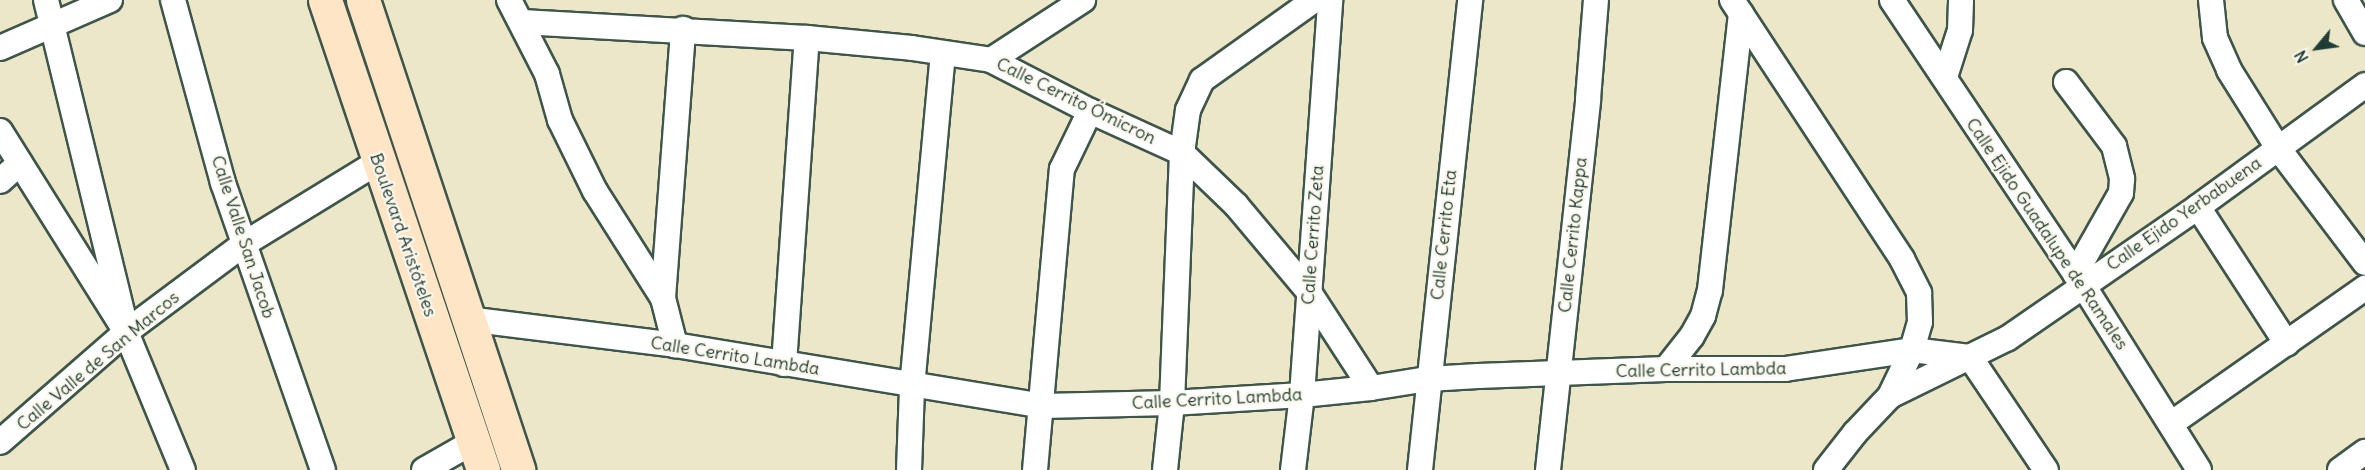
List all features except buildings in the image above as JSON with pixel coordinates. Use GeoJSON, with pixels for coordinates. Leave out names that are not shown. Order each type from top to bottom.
{"type":"FeatureCollection","features":[{"type":"Feature","properties":{"kind":"street"},"geometry":{"type":"LineString","coordinates":[[46,0],[54,25],[126,332],[176,466]]}},
{"type":"Feature","properties":{"kind":"street"},"geometry":{"type":"LineString","coordinates":[[0,48],[110,0]]}},
{"type":"Feature","properties":{"kind":"street","name":"Calle Valle San Jacob"},"geometry":{"type":"LineString","coordinates":[[173,0],[223,183],[323,470]]}},
{"type":"Feature","properties":{"kind":"street","name":"Boulevard Aristóteles"},"geometry":{"type":"LineString","coordinates":[[325,0],[478,456]]}},
{"type":"Feature","properties":{"kind":"street","name":"Boulevard Aristóteles"},"geometry":{"type":"LineString","coordinates":[[363,0],[518,470]]}},
{"type":"Feature","properties":{"kind":"street"},"geometry":{"type":"LineString","coordinates":[[509,0],[547,74],[560,120],[590,181],[663,298],[675,345]]}},
{"type":"Feature","properties":{"kind":"street"},"geometry":{"type":"LineString","coordinates":[[991,60],[1083,0]]}},
{"type":"Feature","properties":{"kind":"street"},"geometry":{"type":"LineString","coordinates":[[1165,470],[1172,403],[1182,153],[1188,110],[1202,80],[1314,0]]}},
{"type":"Feature","properties":{"kind":"street","name":"Calle Cerrito Zeta"},"geometry":{"type":"LineString","coordinates":[[1293,470],[1302,395],[1330,0]]}},
{"type":"Feature","properties":{"kind":"street","name":"Calle Cerrito Eta"},"geometry":{"type":"LineString","coordinates":[[1420,470],[1470,0]]}},
{"type":"Feature","properties":{"kind":"street","name":"Calle Cerrito Kappa"},"geometry":{"type":"LineString","coordinates":[[1548,470],[1588,99],[1596,0]]}},
{"type":"Feature","properties":{"kind":"street","name":"Calle Ejido Guadalupe de Ramales"},"geometry":{"type":"LineString","coordinates":[[1892,0],[2079,279],[2172,423],[2199,470]]}},
{"type":"Feature","properties":{"kind":"street"},"geometry":{"type":"LineString","coordinates":[[1945,77],[1960,30],[1961,0]]}},
{"type":"Feature","properties":{"kind":"street"},"geometry":{"type":"LineString","coordinates":[[2211,0],[2219,51],[2278,148],[2365,263]]}},
{"type":"Feature","properties":{"kind":"street"},"geometry":{"type":"LineString","coordinates":[[2346,0],[2365,33]]}},
{"type":"Feature","properties":{"kind":"street"},"geometry":{"type":"LineString","coordinates":[[1737,7],[1906,267],[1919,293],[1920,322],[1912,350],[1890,396],[1855,433],[1826,470]]}},
{"type":"Feature","properties":{"kind":"street"},"geometry":{"type":"LineString","coordinates":[[1666,369],[1692,336],[1703,316],[1710,290],[1737,7]]}},
{"type":"Feature","properties":{"kind":"street","name":"Calle Cerrito Ómicron"},"geometry":{"type":"LineString","coordinates":[[522,22],[683,29],[807,38],[991,60],[1090,111],[1182,153],[1236,206],[1310,292],[1371,388]]}},
{"type":"Feature","properties":{"kind":"street"},"geometry":{"type":"LineString","coordinates":[[663,298],[683,29]]}},
{"type":"Feature","properties":{"kind":"street"},"geometry":{"type":"LineString","coordinates":[[784,364],[807,38]]}},
{"type":"Feature","properties":{"kind":"street"},"geometry":{"type":"LineString","coordinates":[[909,470],[912,387],[943,53]]}},
{"type":"Feature","properties":{"kind":"street"},"geometry":{"type":"LineString","coordinates":[[2066,82],[2114,146],[2121,164],[2122,179],[2121,193],[2079,279]]}},
{"type":"Feature","properties":{"kind":"street","name":"Calle Ejido Yerbabuena"},"geometry":{"type":"LineString","coordinates":[[1890,396],[2008,338],[2079,279],[2198,207],[2365,85]]}},
{"type":"Feature","properties":{"kind":"street"},"geometry":{"type":"LineString","coordinates":[[1035,470],[1062,169],[1090,111]]}},
{"type":"Feature","properties":{"kind":"street"},"geometry":{"type":"LineString","coordinates":[[0,131],[126,332]]}},
{"type":"Feature","properties":{"kind":"street"},"geometry":{"type":"LineString","coordinates":[[378,162],[412,152]]}},
{"type":"Feature","properties":{"kind":"street","name":"Calle Valle de San Marcos"},"geometry":{"type":"LineString","coordinates":[[0,442],[126,332],[244,244],[378,162]]}},
{"type":"Feature","properties":{"kind":"street"},"geometry":{"type":"LineString","coordinates":[[0,181],[20,163]]}},
{"type":"Feature","properties":{"kind":"street"},"geometry":{"type":"LineString","coordinates":[[2198,207],[2287,344]]}},
{"type":"Feature","properties":{"kind":"street"},"geometry":{"type":"LineString","coordinates":[[2172,423],[2365,288]]}},
{"type":"Feature","properties":{"kind":"street","name":"Calle Cerrito Lambda"},"geometry":{"type":"LineString","coordinates":[[467,318],[675,345],[912,387],[1042,406],[1172,403],[1302,395],[1428,379],[1666,369],[1785,369],[1912,350],[1970,357]]}},
{"type":"Feature","properties":{"kind":"street"},"geometry":{"type":"LineString","coordinates":[[1970,357],[2046,470]]}},
{"type":"Feature","properties":{"kind":"street"},"geometry":{"type":"LineString","coordinates":[[2340,470],[2365,452]]}},
{"type":"Feature","properties":{"kind":"street"},"geometry":{"type":"LineString","coordinates":[[424,470],[478,456]]}}]}
